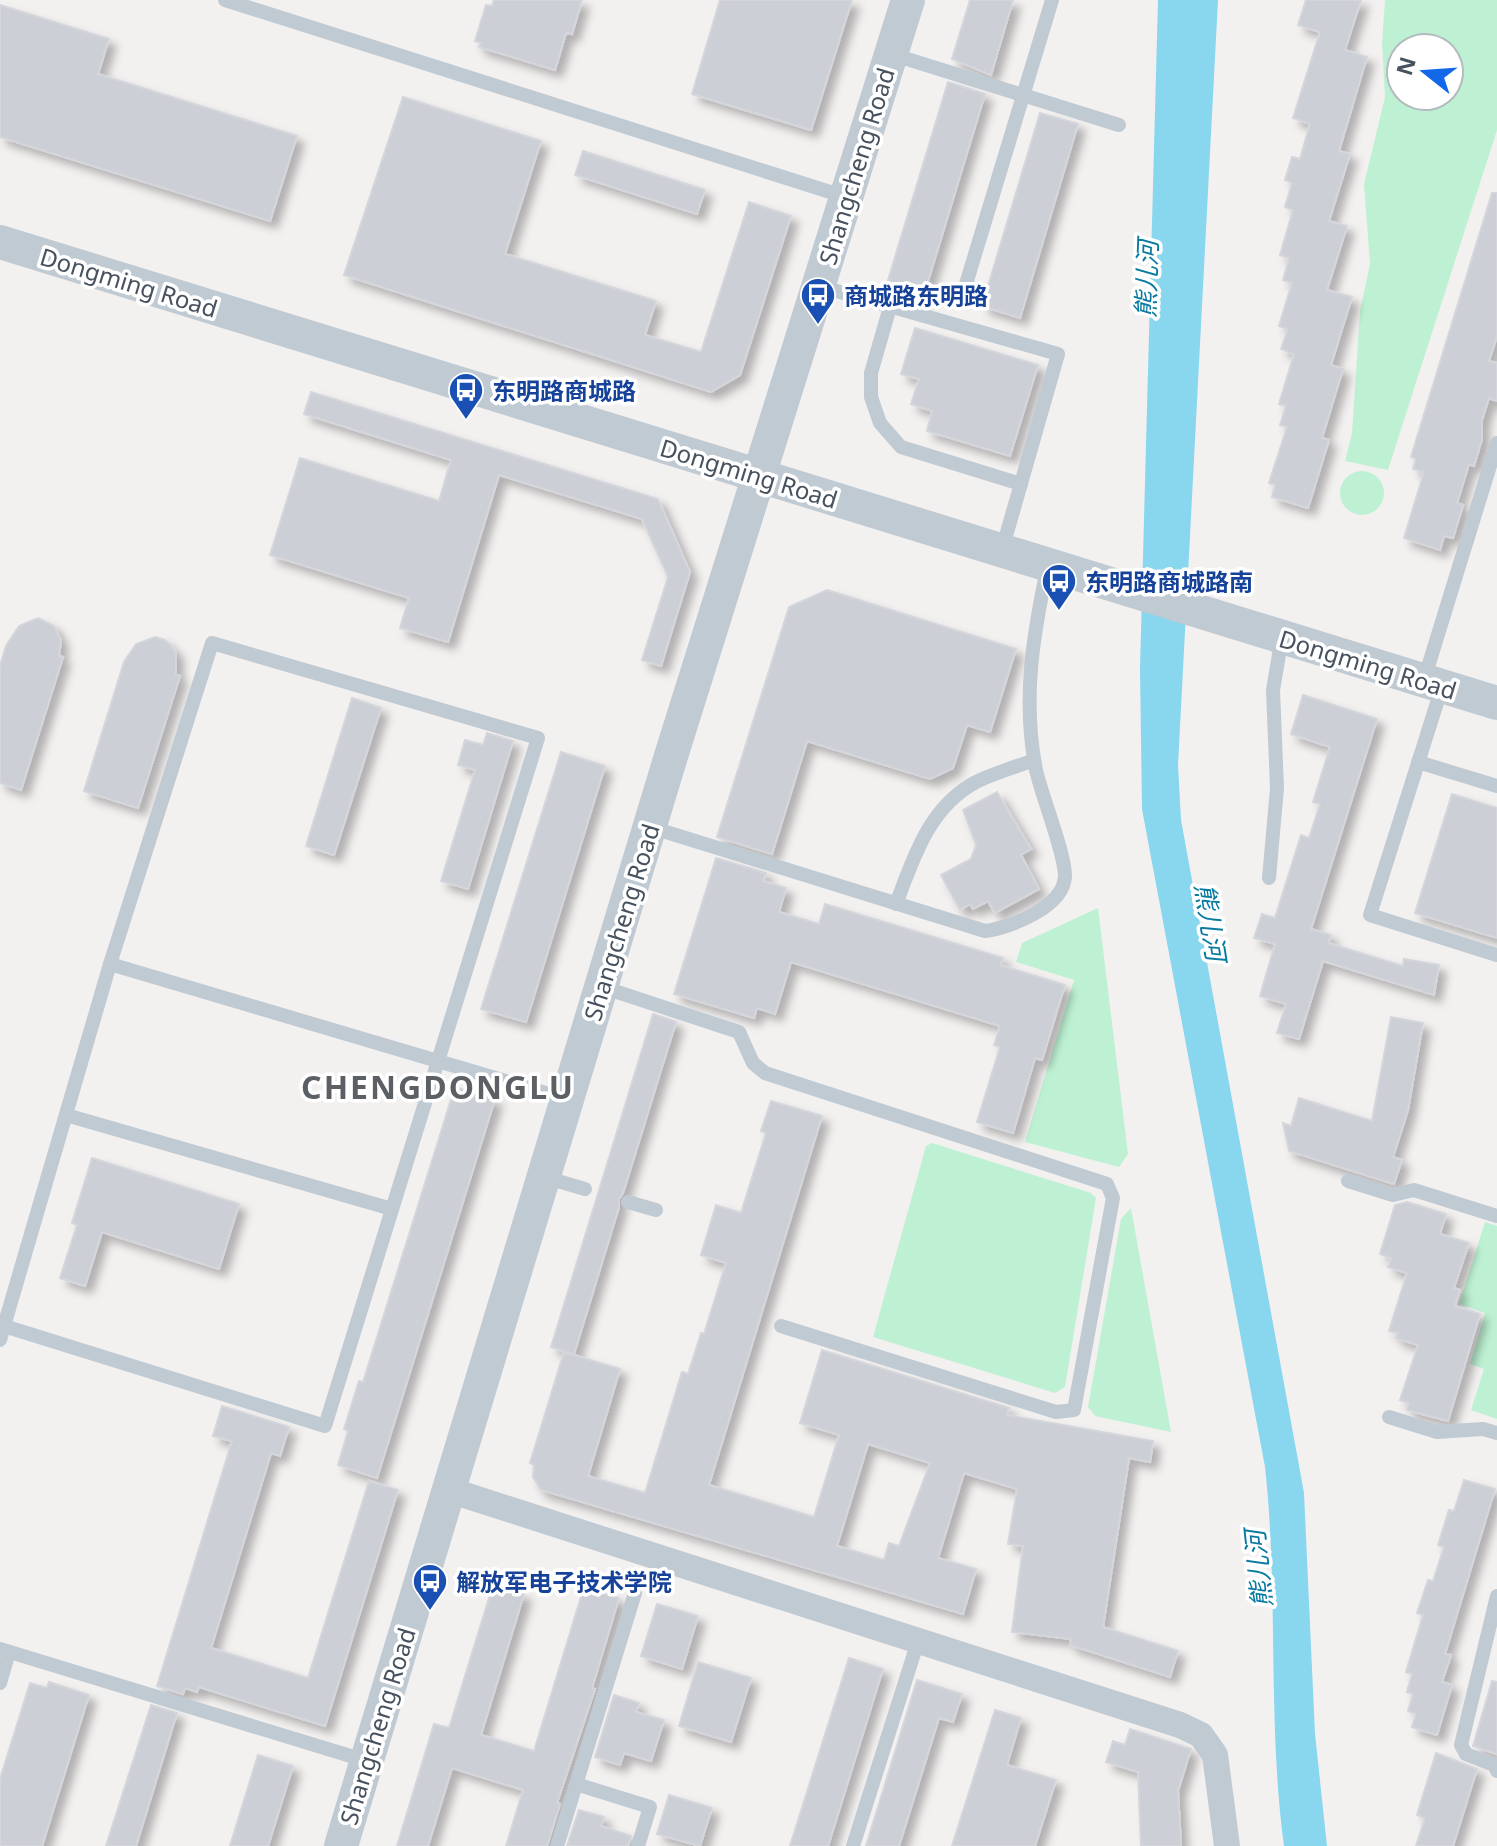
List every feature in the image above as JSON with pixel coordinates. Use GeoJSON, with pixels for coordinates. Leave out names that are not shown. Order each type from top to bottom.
{"type":"FeatureCollection","features":[{"type":"Feature","properties":{"kind":"street","name":"Shangcheng Road"},"geometry":{"type":"LineString","coordinates":[[341,1846],[650,827],[908,0]]}},
{"type":"Feature","properties":{"kind":"street","name":"Dongming Road"},"geometry":{"type":"LineString","coordinates":[[0,242],[1497,703]]}},
{"type":"Feature","properties":{"kind":"street"},"geometry":{"type":"LineString","coordinates":[[449,1490],[1180,1725],[1201,1735],[1215,1755],[1227,1846]]}},
{"type":"Feature","properties":{"kind":"lane"},"geometry":{"type":"LineString","coordinates":[[225,0],[846,197]]}},
{"type":"Feature","properties":{"kind":"lane"},"geometry":{"type":"LineString","coordinates":[[963,294],[1052,0]]}},
{"type":"Feature","properties":{"kind":"lane"},"geometry":{"type":"LineString","coordinates":[[891,54],[1119,125]]}},
{"type":"Feature","properties":{"kind":"lane"},"geometry":{"type":"LineString","coordinates":[[818,286],[1058,354],[1002,551]]}},
{"type":"Feature","properties":{"kind":"lane"},"geometry":{"type":"LineString","coordinates":[[890,307],[871,373],[871,397],[880,423],[901,447],[1021,484]]}},
{"type":"Feature","properties":{"kind":"lane"},"geometry":{"type":"LineString","coordinates":[[1497,443],[1433,684],[1418,762],[1370,915],[1497,955]]}},
{"type":"Feature","properties":{"kind":"lane"},"geometry":{"type":"LineString","coordinates":[[650,827],[985,931],[1003,929],[1050,903],[1059,894],[1065,876],[1034,760],[1028,722],[1033,635],[1048,565]]}},
{"type":"Feature","properties":{"kind":"lane"},"geometry":{"type":"LineString","coordinates":[[1269,878],[1277,788],[1273,690],[1282,637]]}},
{"type":"Feature","properties":{"kind":"lane"},"geometry":{"type":"LineString","coordinates":[[212,643],[538,738],[325,1426],[1,1331],[110,964],[212,643]]}},
{"type":"Feature","properties":{"kind":"lane"},"geometry":{"type":"LineString","coordinates":[[896,904],[923,835],[946,804],[975,783],[1034,760]]}},
{"type":"Feature","properties":{"kind":"lane"},"geometry":{"type":"LineString","coordinates":[[1418,762],[1497,786]]}},
{"type":"Feature","properties":{"kind":"lane"},"geometry":{"type":"LineString","coordinates":[[110,964],[567,1099]]}},
{"type":"Feature","properties":{"kind":"lane"},"geometry":{"type":"LineString","coordinates":[[601,987],[739,1032],[753,1063],[765,1073],[1107,1184],[1113,1198],[1074,1410],[1056,1412],[781,1326]]}},
{"type":"Feature","properties":{"kind":"lane"},"geometry":{"type":"LineString","coordinates":[[66,1115],[392,1209]]}},
{"type":"Feature","properties":{"kind":"lane"},"geometry":{"type":"LineString","coordinates":[[544,1177],[585,1189]]}},
{"type":"Feature","properties":{"kind":"lane"},"geometry":{"type":"LineString","coordinates":[[1348,1181],[1393,1195],[1414,1190],[1497,1216]]}},
{"type":"Feature","properties":{"kind":"lane"},"geometry":{"type":"LineString","coordinates":[[628,1202],[656,1210]]}},
{"type":"Feature","properties":{"kind":"lane"},"geometry":{"type":"LineString","coordinates":[[1389,1417],[1437,1432],[1483,1429],[1497,1433]]}},
{"type":"Feature","properties":{"kind":"lane"},"geometry":{"type":"LineString","coordinates":[[557,1846],[635,1593]]}},
{"type":"Feature","properties":{"kind":"lane"},"geometry":{"type":"LineString","coordinates":[[1497,1596],[1461,1745],[1466,1754],[1494,1765],[1497,1771]]}},
{"type":"Feature","properties":{"kind":"lane"},"geometry":{"type":"LineString","coordinates":[[853,1846],[918,1641]]}},
{"type":"Feature","properties":{"kind":"lane"},"geometry":{"type":"LineString","coordinates":[[0,1683],[5,1651],[367,1761]]}},
{"type":"Feature","properties":{"kind":"lane"},"geometry":{"type":"LineString","coordinates":[[576,1784],[650,1807],[638,1846]]}},
{"type":"Feature","properties":{"kind":"green space"},"geometry":{"type":"Polygon","coordinates":[[[1385,0],[1497,0],[1497,130],[1388,470],[1345,461],[1352,433],[1360,311],[1370,264],[1364,184],[1385,97],[1382,43],[1385,0]]]}},
{"type":"Feature","properties":{"kind":"green space"},"geometry":{"type":"Polygon","coordinates":[[[1362,471],[1378,477],[1384,493],[1378,509],[1362,515],[1346,509],[1340,493],[1346,477],[1362,471]]]}},
{"type":"Feature","properties":{"kind":"green space"},"geometry":{"type":"Polygon","coordinates":[[[1098,908],[1128,1154],[1119,1167],[1025,1142],[1074,980],[1016,962],[1022,943],[1098,908]]]}},
{"type":"Feature","properties":{"kind":"green space"},"geometry":{"type":"Polygon","coordinates":[[[932,1143],[1091,1193],[1096,1198],[1065,1387],[1055,1393],[873,1337],[926,1146],[932,1143]]]}},
{"type":"Feature","properties":{"kind":"green space"},"geometry":{"type":"Polygon","coordinates":[[[1131,1208],[1171,1432],[1095,1416],[1088,1407],[1121,1219],[1131,1208]]]}},
{"type":"Feature","properties":{"kind":"green space"},"geometry":{"type":"Polygon","coordinates":[[[1485,1222],[1497,1226],[1497,1419],[1471,1410],[1484,1369],[1470,1364],[1485,1313],[1459,1304],[1485,1222]]]}},
{"type":"Feature","properties":{"kind":"water"},"geometry":{"type":"Polygon","coordinates":[[[1158,0],[1218,0],[1178,765],[1181,820],[1304,1493],[1315,1734],[1327,1846],[1284,1846],[1276,1752],[1265,1467],[1142,809],[1140,668],[1158,0]]]}},
{"type":"Feature","properties":{"kind":"building"},"geometry":{"type":"Polygon","coordinates":[[[494,0],[582,0],[572,34],[566,33],[555,70],[479,47],[481,43],[475,41],[486,5],[492,6],[494,0]]]}},
{"type":"Feature","properties":{"kind":"building"},"geometry":{"type":"Polygon","coordinates":[[[720,0],[852,0],[811,130],[692,94],[720,0]]]}},
{"type":"Feature","properties":{"kind":"building"},"geometry":{"type":"Polygon","coordinates":[[[970,0],[1013,0],[991,75],[952,59],[970,0]]]}},
{"type":"Feature","properties":{"kind":"building"},"geometry":{"type":"Polygon","coordinates":[[[1306,0],[1361,0],[1345,50],[1367,57],[1339,151],[1350,154],[1329,221],[1347,226],[1327,290],[1352,297],[1331,365],[1343,369],[1322,438],[1329,440],[1308,508],[1272,497],[1275,485],[1269,483],[1287,427],[1280,425],[1286,406],[1279,404],[1294,354],[1281,349],[1288,329],[1279,326],[1292,283],[1283,280],[1289,258],[1280,255],[1293,210],[1285,207],[1292,183],[1285,180],[1292,157],[1300,159],[1310,124],[1293,118],[1320,32],[1298,25],[1306,0]]]}},
{"type":"Feature","properties":{"kind":"building"},"geometry":{"type":"Polygon","coordinates":[[[0,5],[109,39],[98,74],[297,136],[270,221],[0,137],[0,5]]]}},
{"type":"Feature","properties":{"kind":"building"},"geometry":{"type":"Polygon","coordinates":[[[948,82],[985,94],[922,301],[885,290],[948,82]]]}},
{"type":"Feature","properties":{"kind":"building"},"geometry":{"type":"Polygon","coordinates":[[[403,97],[541,141],[505,254],[656,301],[645,335],[701,352],[749,202],[791,216],[740,375],[711,392],[344,275],[403,97]]]}},
{"type":"Feature","properties":{"kind":"building"},"geometry":{"type":"Polygon","coordinates":[[[1040,113],[1078,124],[1020,318],[982,306],[1040,113]]]}},
{"type":"Feature","properties":{"kind":"building"},"geometry":{"type":"Polygon","coordinates":[[[583,151],[705,190],[697,214],[575,175],[583,151]]]}},
{"type":"Feature","properties":{"kind":"building"},"geometry":{"type":"Polygon","coordinates":[[[1492,193],[1497,193],[1497,336],[1489,361],[1497,363],[1497,401],[1489,398],[1474,466],[1469,464],[1457,503],[1463,505],[1453,538],[1444,536],[1440,550],[1404,538],[1424,472],[1413,469],[1416,459],[1411,457],[1492,193]]]}},
{"type":"Feature","properties":{"kind":"building"},"geometry":{"type":"Polygon","coordinates":[[[915,328],[1038,365],[1010,456],[927,431],[932,411],[911,404],[919,379],[901,374],[915,328]]]}},
{"type":"Feature","properties":{"kind":"building"},"geometry":{"type":"Polygon","coordinates":[[[311,392],[658,499],[690,572],[661,666],[642,660],[668,577],[642,519],[499,475],[448,642],[400,628],[409,598],[270,555],[300,458],[439,501],[451,460],[304,414],[311,392]]]}},
{"type":"Feature","properties":{"kind":"building"},"geometry":{"type":"Polygon","coordinates":[[[827,590],[1016,649],[990,732],[967,725],[953,768],[930,779],[807,741],[772,854],[717,837],[789,607],[827,590]]]}},
{"type":"Feature","properties":{"kind":"building"},"geometry":{"type":"Polygon","coordinates":[[[38,618],[54,626],[61,641],[59,656],[63,657],[21,790],[0,783],[0,666],[6,646],[19,626],[38,618]]]}},
{"type":"Feature","properties":{"kind":"building"},"geometry":{"type":"Polygon","coordinates":[[[155,637],[165,640],[176,652],[176,675],[180,676],[138,808],[84,791],[124,662],[136,644],[155,637]]]}},
{"type":"Feature","properties":{"kind":"building"},"geometry":{"type":"Polygon","coordinates":[[[1303,695],[1377,719],[1311,929],[1331,935],[1328,943],[1403,966],[1404,959],[1439,965],[1434,995],[1323,961],[1299,1039],[1277,1033],[1286,1004],[1260,996],[1275,944],[1254,938],[1262,914],[1275,918],[1301,835],[1309,838],[1320,804],[1313,802],[1330,747],[1291,734],[1303,695]]]}},
{"type":"Feature","properties":{"kind":"building"},"geometry":{"type":"Polygon","coordinates":[[[352,698],[381,708],[334,855],[306,846],[352,698]]]}},
{"type":"Feature","properties":{"kind":"building"},"geometry":{"type":"Polygon","coordinates":[[[487,733],[513,741],[468,889],[441,881],[475,770],[458,765],[465,740],[483,745],[487,733]]]}},
{"type":"Feature","properties":{"kind":"building"},"geometry":{"type":"Polygon","coordinates":[[[561,752],[605,766],[526,1022],[481,1009],[561,752]]]}},
{"type":"Feature","properties":{"kind":"building"},"geometry":{"type":"Polygon","coordinates":[[[997,792],[1031,849],[1021,855],[1039,889],[995,913],[988,901],[973,909],[970,904],[960,910],[941,875],[971,859],[976,845],[963,810],[997,792]]]}},
{"type":"Feature","properties":{"kind":"building"},"geometry":{"type":"Polygon","coordinates":[[[1452,794],[1497,808],[1497,938],[1415,913],[1452,794]]]}},
{"type":"Feature","properties":{"kind":"building"},"geometry":{"type":"Polygon","coordinates":[[[716,858],[766,873],[763,881],[786,888],[779,912],[819,924],[825,904],[1003,958],[1000,965],[1065,985],[1042,1060],[1035,1058],[1013,1133],[977,1122],[1000,1047],[994,1045],[1000,1026],[791,962],[775,1014],[757,1008],[754,1018],[674,994],[716,858]]]}},
{"type":"Feature","properties":{"kind":"building"},"geometry":{"type":"Polygon","coordinates":[[[653,1014],[676,1022],[619,1199],[574,1354],[551,1347],[653,1014]]]}},
{"type":"Feature","properties":{"kind":"building"},"geometry":{"type":"Polygon","coordinates":[[[1391,1017],[1423,1023],[1408,1110],[1393,1157],[1402,1160],[1394,1184],[1289,1151],[1283,1123],[1291,1126],[1299,1098],[1372,1121],[1391,1017]]]}},
{"type":"Feature","properties":{"kind":"building"},"geometry":{"type":"Polygon","coordinates":[[[455,1087],[495,1099],[377,1478],[338,1465],[348,1431],[344,1429],[359,1381],[363,1382],[455,1087]]]}},
{"type":"Feature","properties":{"kind":"building"},"geometry":{"type":"Polygon","coordinates":[[[771,1101],[822,1116],[709,1485],[814,1517],[839,1435],[800,1423],[822,1350],[1009,1408],[1007,1415],[1153,1441],[1150,1462],[1129,1458],[1103,1627],[1178,1651],[1170,1677],[1070,1645],[1071,1639],[1012,1632],[1023,1546],[1008,1544],[1017,1489],[964,1473],[938,1558],[976,1569],[963,1614],[541,1490],[533,1477],[534,1465],[530,1463],[564,1352],[620,1369],[588,1476],[645,1493],[682,1372],[688,1374],[726,1263],[701,1255],[716,1205],[741,1213],[766,1133],[761,1131],[771,1101]],[[868,1444],[837,1546],[884,1560],[889,1543],[899,1546],[930,1463],[868,1444]]]}},
{"type":"Feature","properties":{"kind":"building"},"geometry":{"type":"Polygon","coordinates":[[[92,1158],[239,1204],[219,1269],[102,1232],[85,1286],[60,1278],[77,1225],[72,1223],[92,1158]]]}},
{"type":"Feature","properties":{"kind":"building"},"geometry":{"type":"Polygon","coordinates":[[[1407,1202],[1446,1214],[1440,1234],[1469,1243],[1454,1288],[1460,1290],[1455,1306],[1480,1314],[1448,1421],[1407,1410],[1409,1403],[1400,1400],[1418,1345],[1396,1338],[1398,1333],[1389,1331],[1407,1273],[1388,1267],[1391,1258],[1380,1254],[1395,1205],[1407,1202]]]}},
{"type":"Feature","properties":{"kind":"building"},"geometry":{"type":"Polygon","coordinates":[[[222,1406],[289,1427],[280,1456],[271,1453],[211,1648],[308,1678],[369,1481],[398,1490],[325,1726],[199,1687],[197,1692],[185,1688],[183,1694],[157,1686],[232,1441],[213,1436],[222,1406]]]}},
{"type":"Feature","properties":{"kind":"building"},"geometry":{"type":"Polygon","coordinates":[[[1464,1480],[1495,1489],[1445,1654],[1451,1655],[1442,1682],[1452,1685],[1437,1735],[1412,1727],[1416,1714],[1408,1711],[1413,1694],[1407,1692],[1412,1674],[1406,1672],[1423,1615],[1417,1613],[1428,1580],[1433,1581],[1444,1547],[1438,1545],[1449,1510],[1454,1511],[1464,1480]]]}},
{"type":"Feature","properties":{"kind":"building"},"geometry":{"type":"Polygon","coordinates":[[[493,1585],[524,1594],[481,1735],[534,1751],[584,1587],[619,1598],[547,1846],[506,1846],[523,1790],[452,1768],[428,1846],[397,1846],[434,1724],[449,1728],[493,1585]]]}},
{"type":"Feature","properties":{"kind":"building"},"geometry":{"type":"Polygon","coordinates":[[[657,1604],[698,1616],[682,1669],[641,1656],[657,1604]]]}},
{"type":"Feature","properties":{"kind":"building"},"geometry":{"type":"Polygon","coordinates":[[[849,1658],[883,1669],[828,1846],[790,1846],[849,1658]]]}},
{"type":"Feature","properties":{"kind":"building"},"geometry":{"type":"Polygon","coordinates":[[[698,1662],[751,1678],[731,1742],[679,1726],[698,1662]]]}},
{"type":"Feature","properties":{"kind":"building"},"geometry":{"type":"Polygon","coordinates":[[[917,1680],[962,1694],[953,1722],[939,1718],[899,1846],[866,1846],[917,1680]]]}},
{"type":"Feature","properties":{"kind":"building"},"geometry":{"type":"Polygon","coordinates":[[[1492,1681],[1497,1682],[1497,1754],[1473,1746],[1492,1681]]]}},
{"type":"Feature","properties":{"kind":"building"},"geometry":{"type":"Polygon","coordinates":[[[49,1682],[89,1695],[42,1846],[0,1846],[0,1779],[30,1683],[47,1688],[49,1682]]]}},
{"type":"Feature","properties":{"kind":"building"},"geometry":{"type":"Polygon","coordinates":[[[614,1695],[639,1703],[636,1712],[664,1720],[651,1761],[624,1753],[620,1765],[595,1757],[614,1695]]]}},
{"type":"Feature","properties":{"kind":"building"},"geometry":{"type":"Polygon","coordinates":[[[151,1705],[177,1713],[136,1846],[106,1846],[151,1705]]]}},
{"type":"Feature","properties":{"kind":"building"},"geometry":{"type":"Polygon","coordinates":[[[995,1710],[1021,1718],[1007,1765],[1056,1780],[1035,1846],[952,1846],[995,1710]]]}},
{"type":"Feature","properties":{"kind":"building"},"geometry":{"type":"Polygon","coordinates":[[[1130,1729],[1191,1749],[1178,1791],[1181,1846],[1141,1846],[1138,1772],[1106,1762],[1113,1741],[1125,1745],[1130,1729]]]}},
{"type":"Feature","properties":{"kind":"building"},"geometry":{"type":"Polygon","coordinates":[[[1436,1753],[1477,1769],[1453,1846],[1416,1846],[1425,1818],[1417,1815],[1436,1753]]]}},
{"type":"Feature","properties":{"kind":"building"},"geometry":{"type":"Polygon","coordinates":[[[258,1755],[293,1766],[268,1846],[230,1846],[258,1755]]]}},
{"type":"Feature","properties":{"kind":"building"},"geometry":{"type":"Polygon","coordinates":[[[669,1795],[712,1808],[700,1846],[657,1834],[669,1795]]]}},
{"type":"Feature","properties":{"kind":"building"},"geometry":{"type":"Polygon","coordinates":[[[579,1810],[604,1817],[601,1826],[631,1836],[628,1846],[567,1846],[579,1810]]]}},
{"type":"Feature","properties":{"kind":"place","name":"商城路东明路"},"geometry":{"type":"Point","coordinates":[818,326]}},
{"type":"Feature","properties":{"kind":"place","name":"东明路商城路"},"geometry":{"type":"Point","coordinates":[466,421]}},
{"type":"Feature","properties":{"kind":"place","name":"东明路商城路南"},"geometry":{"type":"Point","coordinates":[1059,612]}},
{"type":"Feature","properties":{"kind":"place","name":"解放军电子技术学院"},"geometry":{"type":"Point","coordinates":[430,1612]}},
{"type":"Feature","properties":{"kind":"district","name":"CHENGDONGLU"},"geometry":{"type":"Point","coordinates":[438,1086]}},
{"type":"Feature","properties":{"kind":"water label","name":"熊儿河"},"geometry":{"type":"Point","coordinates":[1146,279]}},
{"type":"Feature","properties":{"kind":"water label","name":"熊儿河"},"geometry":{"type":"Point","coordinates":[1211,922]}},
{"type":"Feature","properties":{"kind":"water label","name":"熊儿河"},"geometry":{"type":"Point","coordinates":[1258,1569]}}]}
